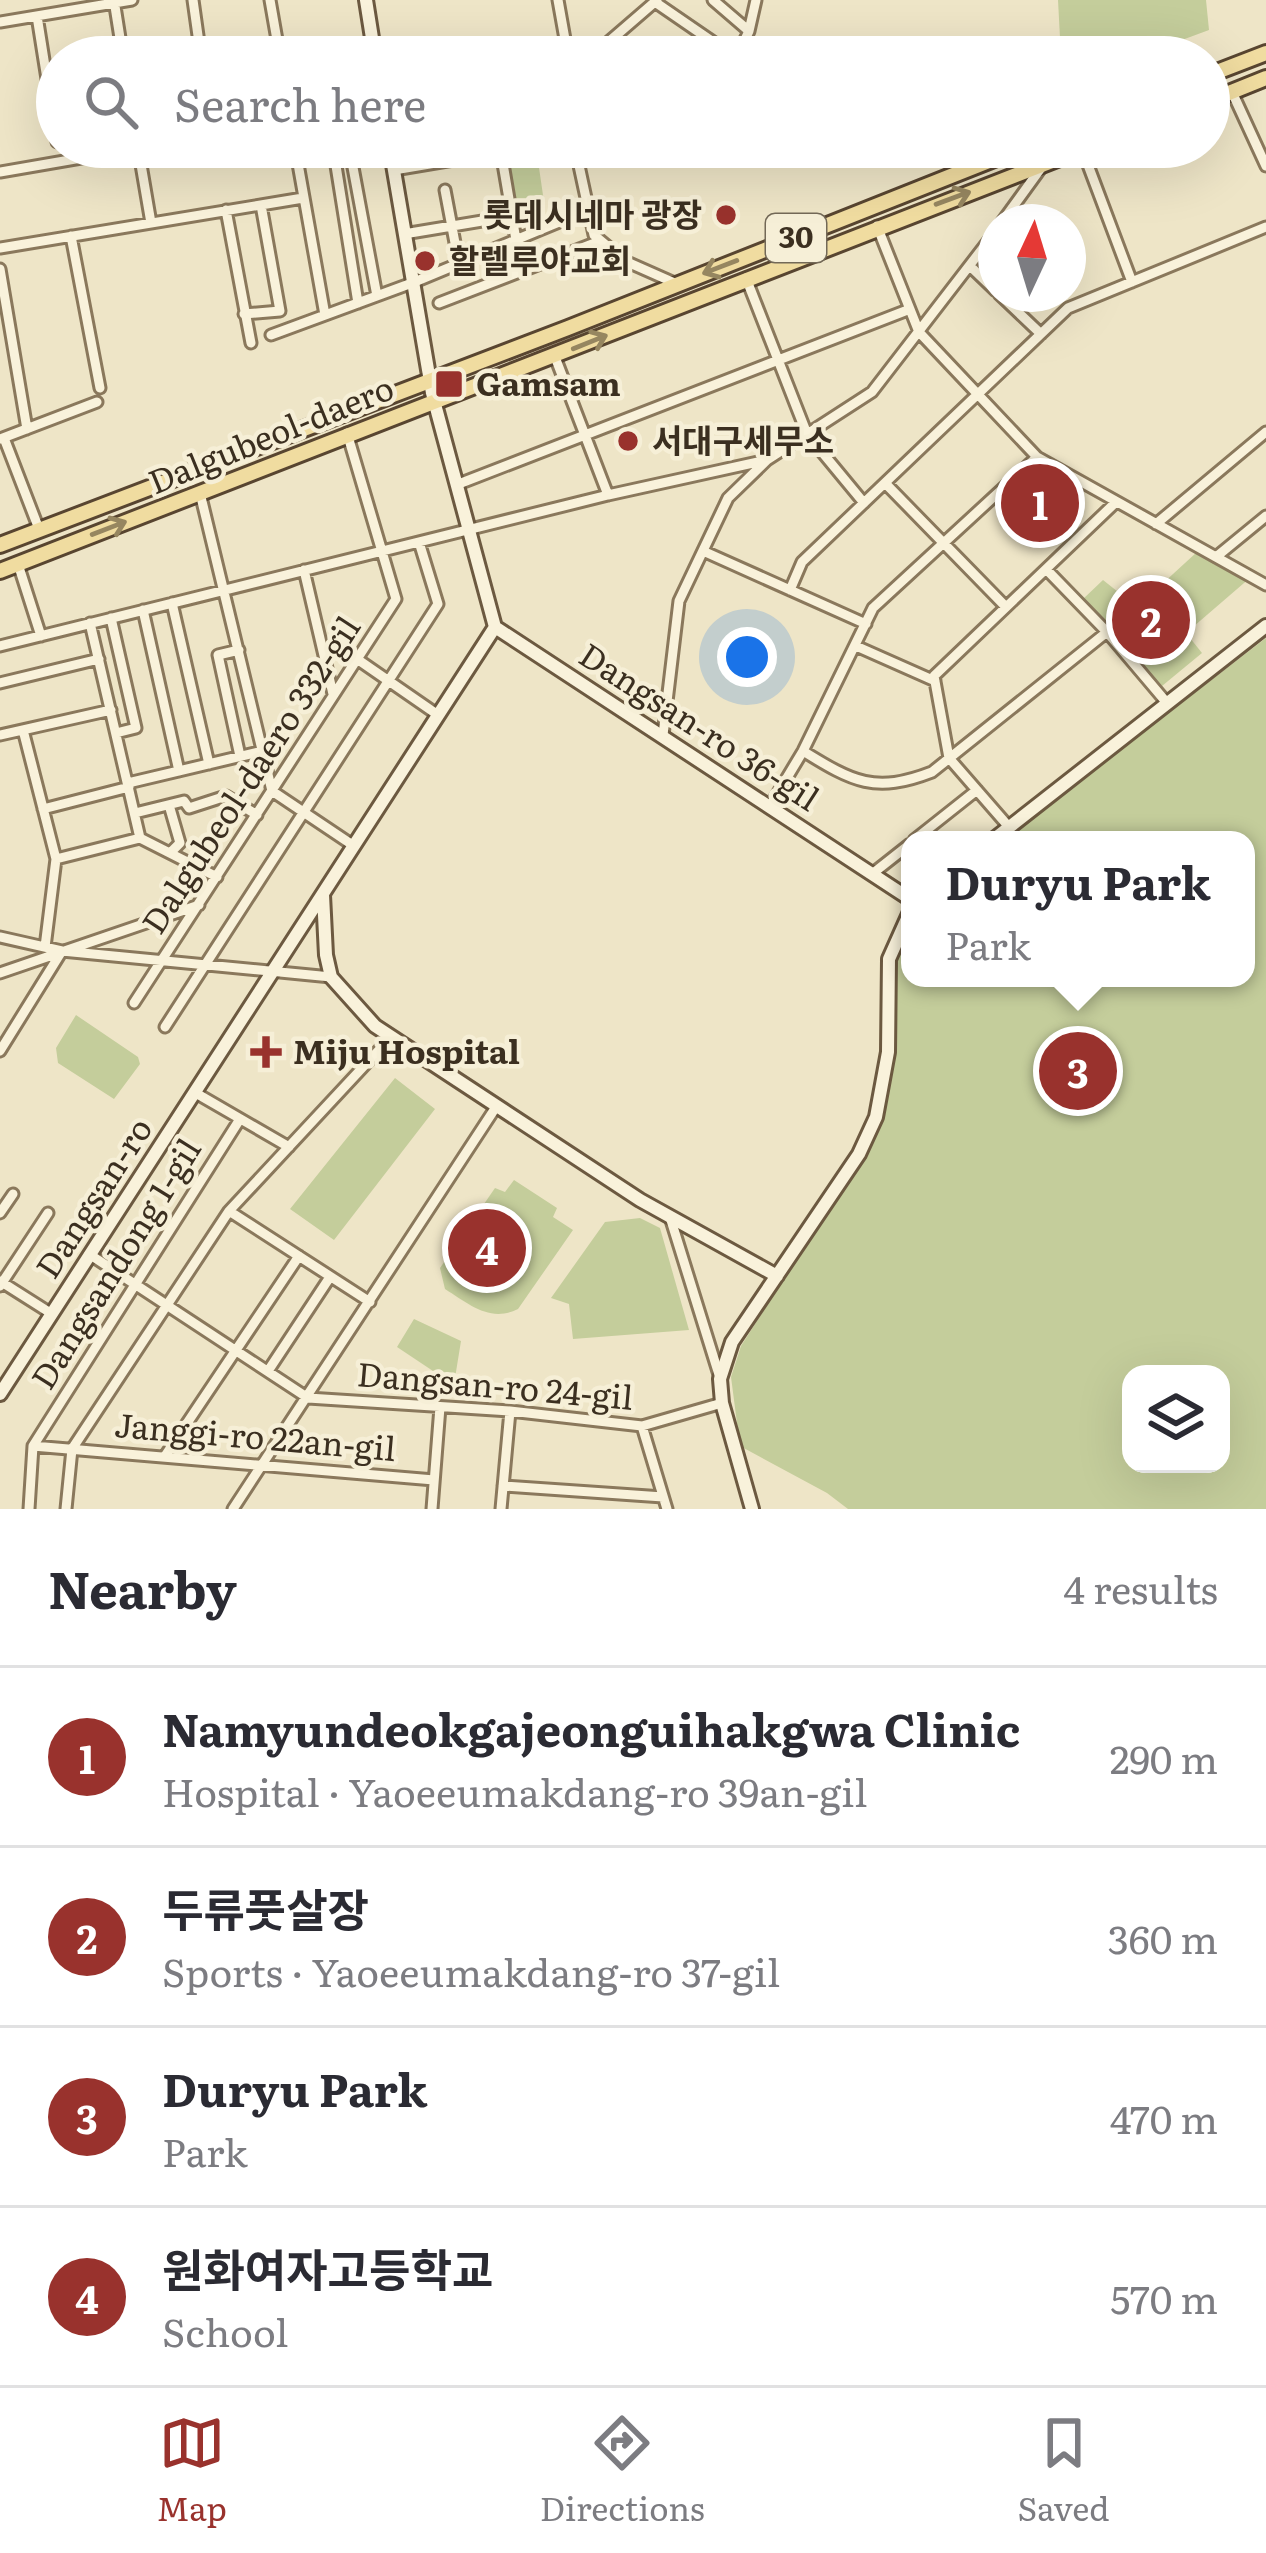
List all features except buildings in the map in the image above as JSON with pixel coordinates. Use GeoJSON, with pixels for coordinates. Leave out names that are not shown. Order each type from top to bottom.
{"type":"FeatureCollection","features":[{"type":"Feature","properties":{"kind":"main road"},"geometry":{"type":"LineString","coordinates":[[366,0],[372,36]]}},
{"type":"Feature","properties":{"kind":"main road"},"geometry":{"type":"LineString","coordinates":[[1230,68],[1266,53]]}},
{"type":"Feature","properties":{"kind":"main road"},"geometry":{"type":"LineString","coordinates":[[1232,92],[1266,78]]}},
{"type":"Feature","properties":{"kind":"main road","name":"Dalgubeol-daero"},"geometry":{"type":"LineString","coordinates":[[0,545],[971,168]]}},
{"type":"Feature","properties":{"kind":"main road","name":"Dalgubeol-daero"},"geometry":{"type":"LineString","coordinates":[[0,571],[1035,168]]}},
{"type":"Feature","properties":{"kind":"main road"},"geometry":{"type":"LineString","coordinates":[[394,170],[434,400],[495,626]]}},
{"type":"Feature","properties":{"kind":"main road"},"geometry":{"type":"LineString","coordinates":[[475,386],[472,376],[488,368],[491,358]]}},
{"type":"Feature","properties":{"kind":"main road","name":"Dangsan-ro"},"geometry":{"type":"LineString","coordinates":[[0,1394],[495,626]]}},
{"type":"Feature","properties":{"kind":"main road","name":"Dangsan-ro 36-gil"},"geometry":{"type":"LineString","coordinates":[[495,626],[901,893]]}},
{"type":"Feature","properties":{"kind":"main road"},"geometry":{"type":"LineString","coordinates":[[1004,831],[1266,626]]}},
{"type":"Feature","properties":{"kind":"main road"},"geometry":{"type":"LineString","coordinates":[[323,895],[331,976],[357,1010],[496,1107],[670,1217],[777,1276]]}},
{"type":"Feature","properties":{"kind":"main road"},"geometry":{"type":"LineString","coordinates":[[752,1509],[722,1403],[721,1379],[732,1342],[859,1154],[876,1117],[888,1052],[889,959],[901,932]]}},
{"type":"Feature","properties":{"kind":"street"},"geometry":{"type":"LineString","coordinates":[[0,22],[132,0]]}},
{"type":"Feature","properties":{"kind":"street"},"geometry":{"type":"LineString","coordinates":[[193,0],[199,36]]}},
{"type":"Feature","properties":{"kind":"street"},"geometry":{"type":"LineString","coordinates":[[270,0],[276,36]]}},
{"type":"Feature","properties":{"kind":"street"},"geometry":{"type":"LineString","coordinates":[[558,0],[563,36]]}},
{"type":"Feature","properties":{"kind":"street"},"geometry":{"type":"LineString","coordinates":[[631,0],[642,13]]}},
{"type":"Feature","properties":{"kind":"street"},"geometry":{"type":"LineString","coordinates":[[713,0],[749,31]]}},
{"type":"Feature","properties":{"kind":"street"},"geometry":{"type":"LineString","coordinates":[[746,36],[756,0]]}},
{"type":"Feature","properties":{"kind":"street"},"geometry":{"type":"LineString","coordinates":[[615,36],[656,1],[706,36]]}},
{"type":"Feature","properties":{"kind":"street"},"geometry":{"type":"LineString","coordinates":[[114,2],[120,36]]}},
{"type":"Feature","properties":{"kind":"street"},"geometry":{"type":"LineString","coordinates":[[37,16],[40,36]]}},
{"type":"Feature","properties":{"kind":"street"},"geometry":{"type":"LineString","coordinates":[[1232,92],[1266,166]]}},
{"type":"Feature","properties":{"kind":"street"},"geometry":{"type":"LineString","coordinates":[[0,172],[36,165]]}},
{"type":"Feature","properties":{"kind":"street"},"geometry":{"type":"LineString","coordinates":[[143,168],[151,223]]}},
{"type":"Feature","properties":{"kind":"street"},"geometry":{"type":"LineString","coordinates":[[298,168],[325,315]]}},
{"type":"Feature","properties":{"kind":"street"},"geometry":{"type":"LineString","coordinates":[[336,168],[358,303]]}},
{"type":"Feature","properties":{"kind":"street"},"geometry":{"type":"LineString","coordinates":[[353,168],[377,296]]}},
{"type":"Feature","properties":{"kind":"street"},"geometry":{"type":"LineString","coordinates":[[394,170],[404,168]]}},
{"type":"Feature","properties":{"kind":"street"},"geometry":{"type":"LineString","coordinates":[[506,168],[516,240]]}},
{"type":"Feature","properties":{"kind":"street"},"geometry":{"type":"LineString","coordinates":[[579,168],[594,235],[625,261],[677,284]]}},
{"type":"Feature","properties":{"kind":"street"},"geometry":{"type":"LineString","coordinates":[[1016,204],[1041,168]]}},
{"type":"Feature","properties":{"kind":"street","name":"Dalgubeol-daero"},"geometry":{"type":"LineString","coordinates":[[1092,168],[1132,282]]}},
{"type":"Feature","properties":{"kind":"street"},"geometry":{"type":"LineString","coordinates":[[445,190],[459,263]]}},
{"type":"Feature","properties":{"kind":"street"},"geometry":{"type":"LineString","coordinates":[[0,248],[303,198]]}},
{"type":"Feature","properties":{"kind":"street"},"geometry":{"type":"LineString","coordinates":[[244,314],[280,311],[261,205]]}},
{"type":"Feature","properties":{"kind":"street"},"geometry":{"type":"LineString","coordinates":[[226,211],[251,343]]}},
{"type":"Feature","properties":{"kind":"street"},"geometry":{"type":"LineString","coordinates":[[271,335],[587,211]]}},
{"type":"Feature","properties":{"kind":"street"},"geometry":{"type":"LineString","coordinates":[[404,234],[512,216]]}},
{"type":"Feature","properties":{"kind":"street"},"geometry":{"type":"LineString","coordinates":[[877,226],[920,332],[1037,457],[1266,585]]}},
{"type":"Feature","properties":{"kind":"street"},"geometry":{"type":"LineString","coordinates":[[790,590],[802,562],[1067,308],[1266,226]]}},
{"type":"Feature","properties":{"kind":"street"},"geometry":{"type":"LineString","coordinates":[[71,236],[100,388]]}},
{"type":"Feature","properties":{"kind":"street"},"geometry":{"type":"LineString","coordinates":[[439,303],[600,241]]}},
{"type":"Feature","properties":{"kind":"street"},"geometry":{"type":"LineString","coordinates":[[663,735],[679,601],[728,497],[766,460],[872,392],[978,256]]}},
{"type":"Feature","properties":{"kind":"street"},"geometry":{"type":"LineString","coordinates":[[970,267],[978,275]]}},
{"type":"Feature","properties":{"kind":"street"},"geometry":{"type":"LineString","coordinates":[[0,269],[5,326],[27,428]]}},
{"type":"Feature","properties":{"kind":"street"},"geometry":{"type":"LineString","coordinates":[[746,278],[807,434],[864,503]]}},
{"type":"Feature","properties":{"kind":"street"},"geometry":{"type":"LineString","coordinates":[[456,485],[905,311]]}},
{"type":"Feature","properties":{"kind":"street"},"geometry":{"type":"LineString","coordinates":[[1017,312],[1041,334]]}},
{"type":"Feature","properties":{"kind":"street"},"geometry":{"type":"LineString","coordinates":[[555,357],[608,495]]}},
{"type":"Feature","properties":{"kind":"street"},"geometry":{"type":"LineString","coordinates":[[0,378],[18,375]]}},
{"type":"Feature","properties":{"kind":"street"},"geometry":{"type":"LineString","coordinates":[[39,530],[2,438],[97,402]]}},
{"type":"Feature","properties":{"kind":"street"},"geometry":{"type":"LineString","coordinates":[[1156,524],[1266,431]]}},
{"type":"Feature","properties":{"kind":"street","name":"Dalgubeol-daero 332-gil"},"geometry":{"type":"LineString","coordinates":[[134,1004],[396,598],[346,433]]}},
{"type":"Feature","properties":{"kind":"street"},"geometry":{"type":"LineString","coordinates":[[770,806],[803,751],[873,608],[1037,457]]}},
{"type":"Feature","properties":{"kind":"street"},"geometry":{"type":"LineString","coordinates":[[0,646],[766,460]]}},
{"type":"Feature","properties":{"kind":"street"},"geometry":{"type":"LineString","coordinates":[[885,483],[1006,607]]}},
{"type":"Feature","properties":{"kind":"street"},"geometry":{"type":"LineString","coordinates":[[200,493],[272,791],[355,846]]}},
{"type":"Feature","properties":{"kind":"street"},"geometry":{"type":"LineString","coordinates":[[1009,827],[950,758],[934,676],[1116,502]]}},
{"type":"Feature","properties":{"kind":"street"},"geometry":{"type":"LineString","coordinates":[[1216,557],[1266,516]]}},
{"type":"Feature","properties":{"kind":"street"},"geometry":{"type":"LineString","coordinates":[[165,1027],[438,604],[418,542]]}},
{"type":"Feature","properties":{"kind":"street"},"geometry":{"type":"LineString","coordinates":[[703,550],[866,624]]}},
{"type":"Feature","properties":{"kind":"street"},"geometry":{"type":"LineString","coordinates":[[18,564],[41,635]]}},
{"type":"Feature","properties":{"kind":"street"},"geometry":{"type":"LineString","coordinates":[[1046,569],[1167,704]]}},
{"type":"Feature","properties":{"kind":"street"},"geometry":{"type":"LineString","coordinates":[[304,570],[334,695]]}},
{"type":"Feature","properties":{"kind":"street"},"geometry":{"type":"LineString","coordinates":[[172,603],[208,764]]}},
{"type":"Feature","properties":{"kind":"street"},"geometry":{"type":"LineString","coordinates":[[143,610],[178,771]]}},
{"type":"Feature","properties":{"kind":"street"},"geometry":{"type":"LineString","coordinates":[[111,618],[136,728],[116,733]]}},
{"type":"Feature","properties":{"kind":"street"},"geometry":{"type":"LineString","coordinates":[[91,623],[140,838]]}},
{"type":"Feature","properties":{"kind":"street"},"geometry":{"type":"LineString","coordinates":[[803,751],[850,781],[906,782],[932,772],[1107,632]]}},
{"type":"Feature","properties":{"kind":"street"},"geometry":{"type":"LineString","coordinates":[[856,646],[935,681]]}},
{"type":"Feature","properties":{"kind":"street"},"geometry":{"type":"LineString","coordinates":[[239,650],[218,655],[240,756]]}},
{"type":"Feature","properties":{"kind":"street"},"geometry":{"type":"LineString","coordinates":[[0,683],[99,659]]}},
{"type":"Feature","properties":{"kind":"street"},"geometry":{"type":"LineString","coordinates":[[357,659],[438,715]]}},
{"type":"Feature","properties":{"kind":"street"},"geometry":{"type":"LineString","coordinates":[[0,735],[111,710]]}},
{"type":"Feature","properties":{"kind":"street"},"geometry":{"type":"LineString","coordinates":[[23,730],[56,860],[45,947]]}},
{"type":"Feature","properties":{"kind":"street"},"geometry":{"type":"LineString","coordinates":[[43,809],[263,751]]}},
{"type":"Feature","properties":{"kind":"street"},"geometry":{"type":"LineString","coordinates":[[926,831],[977,790]]}},
{"type":"Feature","properties":{"kind":"street"},"geometry":{"type":"LineString","coordinates":[[135,813],[184,801],[188,808],[226,796],[257,815]]}},
{"type":"Feature","properties":{"kind":"street"},"geometry":{"type":"LineString","coordinates":[[169,805],[180,843],[170,853]]}},
{"type":"Feature","properties":{"kind":"street"},"geometry":{"type":"LineString","coordinates":[[56,860],[140,838],[217,877]]}},
{"type":"Feature","properties":{"kind":"street"},"geometry":{"type":"LineString","coordinates":[[872,874],[901,851]]}},
{"type":"Feature","properties":{"kind":"street"},"geometry":{"type":"LineString","coordinates":[[0,973],[200,904]]}},
{"type":"Feature","properties":{"kind":"street"},"geometry":{"type":"LineString","coordinates":[[0,937],[62,951],[331,976]]}},
{"type":"Feature","properties":{"kind":"street"},"geometry":{"type":"LineString","coordinates":[[0,1051],[62,951]]}},
{"type":"Feature","properties":{"kind":"street"},"geometry":{"type":"LineString","coordinates":[[65,1509],[72,1449],[229,1210],[392,1037]]}},
{"type":"Feature","properties":{"kind":"street"},"geometry":{"type":"LineString","coordinates":[[194,1092],[289,1147]]}},
{"type":"Feature","properties":{"kind":"street"},"geometry":{"type":"LineString","coordinates":[[232,1509],[496,1107]]}},
{"type":"Feature","properties":{"kind":"street","name":"Dangsandong 1-gil"},"geometry":{"type":"LineString","coordinates":[[29,1509],[33,1446],[240,1119]]}},
{"type":"Feature","properties":{"kind":"street"},"geometry":{"type":"LineString","coordinates":[[0,1213],[13,1194]]}},
{"type":"Feature","properties":{"kind":"street"},"geometry":{"type":"LineString","coordinates":[[229,1210],[370,1302]]}},
{"type":"Feature","properties":{"kind":"street"},"geometry":{"type":"LineString","coordinates":[[48,1214],[1,1283],[52,1314]]}},
{"type":"Feature","properties":{"kind":"street"},"geometry":{"type":"LineString","coordinates":[[670,1217],[721,1379]]}},
{"type":"Feature","properties":{"kind":"street","name":"Dangsan-ro 24-gil"},"geometry":{"type":"LineString","coordinates":[[89,1254],[308,1398],[510,1411],[642,1426],[722,1403]]}},
{"type":"Feature","properties":{"kind":"street"},"geometry":{"type":"LineString","coordinates":[[165,1456],[299,1256]]}},
{"type":"Feature","properties":{"kind":"street"},"geometry":{"type":"LineString","coordinates":[[268,1371],[330,1276]]}},
{"type":"Feature","properties":{"kind":"street"},"geometry":{"type":"LineString","coordinates":[[432,1509],[440,1407]]}},
{"type":"Feature","properties":{"kind":"street"},"geometry":{"type":"LineString","coordinates":[[501,1509],[510,1411]]}},
{"type":"Feature","properties":{"kind":"street"},"geometry":{"type":"LineString","coordinates":[[503,1486],[665,1503],[642,1426]]}},
{"type":"Feature","properties":{"kind":"street","name":"Janggi-ro 22an-gil"},"geometry":{"type":"LineString","coordinates":[[33,1446],[434,1480]]}},
{"type":"Feature","properties":{"kind":"green space"},"geometry":{"type":"Polygon","coordinates":[[[1058,0],[1206,0],[1209,30],[1193,36],[1060,36],[1058,0]]]}},
{"type":"Feature","properties":{"kind":"green space"},"geometry":{"type":"Polygon","coordinates":[[[504,168],[539,168],[544,202],[510,206],[504,168]]]}},
{"type":"Feature","properties":{"kind":"green space"},"geometry":{"type":"Polygon","coordinates":[[[1197,552],[1251,577],[1186,633],[1202,653],[1162,686],[1082,600],[1103,580],[1137,607],[1197,552]]]}},
{"type":"Feature","properties":{"kind":"green space"},"geometry":{"type":"Polygon","coordinates":[[[1266,638],[1266,1509],[848,1509],[740,1446],[731,1377],[741,1346],[861,1158],[879,1120],[894,1051],[892,1002],[901,950],[901,987],[1255,987],[1255,831],[1015,831],[1266,638]]]}},
{"type":"Feature","properties":{"kind":"green space"},"geometry":{"type":"Polygon","coordinates":[[[76,1015],[138,1057],[140,1064],[114,1099],[58,1063],[56,1048],[76,1015]]]}},
{"type":"Feature","properties":{"kind":"green space"},"geometry":{"type":"Polygon","coordinates":[[[395,1078],[435,1109],[334,1240],[290,1209],[395,1078]]]}},
{"type":"Feature","properties":{"kind":"green space"},"geometry":{"type":"Polygon","coordinates":[[[514,1180],[557,1208],[553,1217],[573,1230],[518,1309],[489,1313],[445,1289],[440,1268],[495,1188],[505,1192],[514,1180]]]}},
{"type":"Feature","properties":{"kind":"green space"},"geometry":{"type":"Polygon","coordinates":[[[640,1218],[660,1228],[689,1330],[573,1339],[569,1304],[551,1298],[605,1222],[640,1218]]]}},
{"type":"Feature","properties":{"kind":"green space"},"geometry":{"type":"Polygon","coordinates":[[[414,1319],[461,1341],[455,1378],[442,1377],[397,1347],[414,1319]]]}},
{"type":"Feature","properties":{"kind":"place","name":"롯데시네마 광장"},"geometry":{"type":"Point","coordinates":[726,215]}},
{"type":"Feature","properties":{"kind":"place","name":"할렐루야교회"},"geometry":{"type":"Point","coordinates":[425,261]}},
{"type":"Feature","properties":{"kind":"place","name":"Gamsam"},"geometry":{"type":"Point","coordinates":[449,384]}},
{"type":"Feature","properties":{"kind":"place","name":"서대구세무소"},"geometry":{"type":"Point","coordinates":[628,441]}},
{"type":"Feature","properties":{"kind":"place","name":"Namyundeokgajeonguihakgwa Clinic"},"geometry":{"type":"Point","coordinates":[1040,503]}},
{"type":"Feature","properties":{"kind":"place","name":"두류풋살장"},"geometry":{"type":"Point","coordinates":[1151,620]}},
{"type":"Feature","properties":{"kind":"place","name":"Miju Hospital"},"geometry":{"type":"Point","coordinates":[266,1052]}},
{"type":"Feature","properties":{"kind":"place","name":"Duryu Park"},"geometry":{"type":"Point","coordinates":[1078,1071]}},
{"type":"Feature","properties":{"kind":"place","name":"원화여자고등학교"},"geometry":{"type":"Point","coordinates":[487,1248]}}]}
